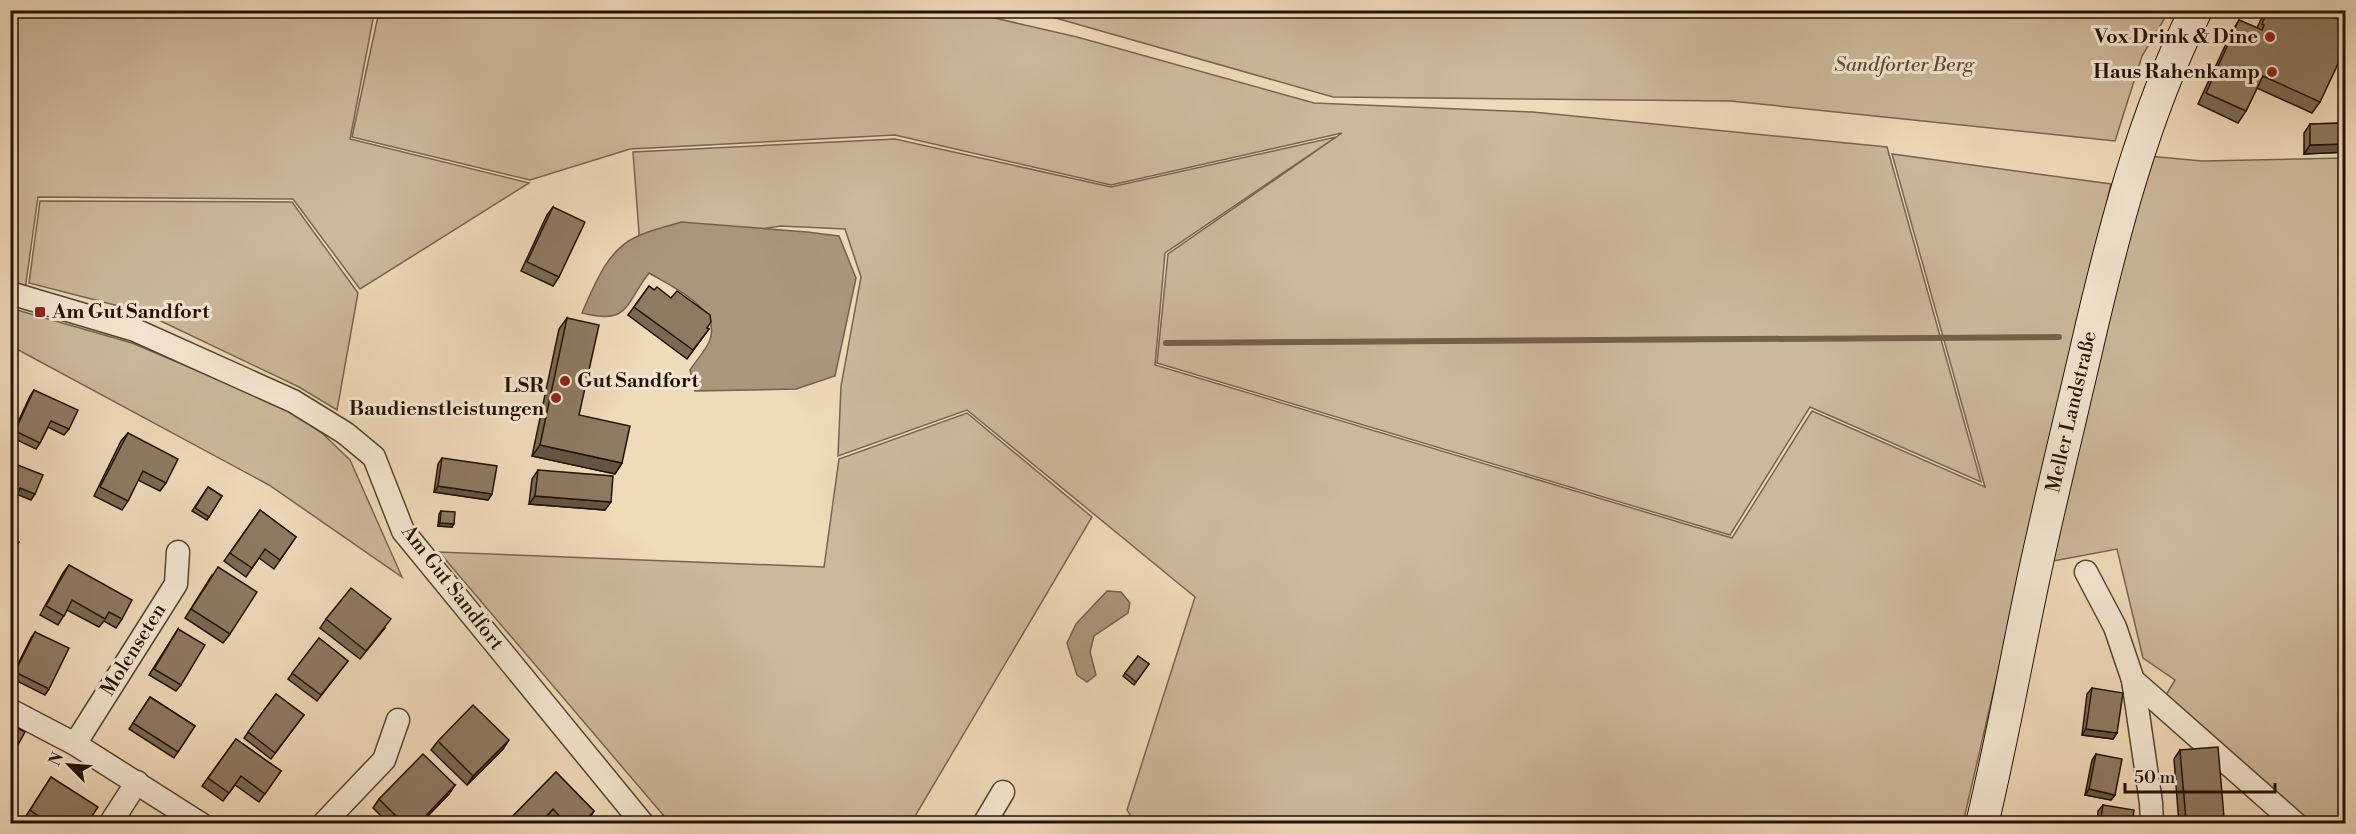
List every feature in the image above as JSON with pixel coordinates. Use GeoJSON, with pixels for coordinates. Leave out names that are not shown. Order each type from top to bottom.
{"type":"FeatureCollection","features":[{"type":"Feature","properties":{"kind":"street","name":"Meller Landstraße"},"geometry":{"type":"LineString","coordinates":[[1982,824],[1994,776],[2039,552],[2106,266],[2140,146],[2165,79],[2196,10]]}},
{"type":"Feature","properties":{"kind":"street","name":"Am Gut Sandfort"},"geometry":{"type":"LineString","coordinates":[[10,293],[135,330],[282,396],[345,433],[374,457],[404,531],[643,824]]}},
{"type":"Feature","properties":{"kind":"street","name":"Molenseten"},"geometry":{"type":"LineString","coordinates":[[75,744],[176,584],[178,552]]}},
{"type":"Feature","properties":{"kind":"street"},"geometry":{"type":"LineString","coordinates":[[2086,572],[2115,627],[2133,680],[2152,824]]}},
{"type":"Feature","properties":{"kind":"street"},"geometry":{"type":"LineString","coordinates":[[2133,680],[2296,824]]}},
{"type":"Feature","properties":{"kind":"street"},"geometry":{"type":"LineString","coordinates":[[10,710],[75,744],[201,824]]}},
{"type":"Feature","properties":{"kind":"street"},"geometry":{"type":"LineString","coordinates":[[323,824],[384,760],[398,720]]}},
{"type":"Feature","properties":{"kind":"street"},"geometry":{"type":"LineString","coordinates":[[110,824],[137,782]]}},
{"type":"Feature","properties":{"kind":"street"},"geometry":{"type":"LineString","coordinates":[[984,824],[1003,792]]}},
{"type":"Feature","properties":{"kind":"green space"},"geometry":{"type":"Polygon","coordinates":[[[960,10],[1077,37],[1314,103],[1533,112],[1887,147],[1981,482],[1810,407],[1730,535],[1157,363],[1168,254],[1342,133],[1111,185],[895,135],[630,149],[530,180],[352,137],[378,16],[397,11],[960,10]]]}},
{"type":"Feature","properties":{"kind":"green space"},"geometry":{"type":"Polygon","coordinates":[[[10,11],[387,11],[374,14],[350,139],[529,183],[360,289],[293,199],[38,197],[24,297],[11,293],[10,11]]]}},
{"type":"Feature","properties":{"kind":"green space","name":"Sandforter Berg"},"geometry":{"type":"Polygon","coordinates":[[[1031,11],[2169,11],[2142,56],[2115,141],[1731,101],[1333,97],[1031,11]]]}},
{"type":"Feature","properties":{"kind":"green space"},"geometry":{"type":"Polygon","coordinates":[[[1336,137],[1165,253],[1155,365],[1732,538],[1812,411],[1985,487],[1892,154],[2111,184],[1963,823],[1135,823],[1127,810],[1195,597],[967,410],[838,456],[841,386],[861,277],[845,229],[781,226],[640,246],[633,152],[895,139],[1111,187],[1336,137]]]}},
{"type":"Feature","properties":{"kind":"green space"},"geometry":{"type":"Polygon","coordinates":[[[2137,155],[2202,161],[2345,158],[2345,823],[2297,823],[2166,695],[2175,680],[2143,658],[2117,549],[2037,564],[2137,155]]]}},
{"type":"Feature","properties":{"kind":"green space"},"geometry":{"type":"Polygon","coordinates":[[[40,201],[292,202],[358,293],[337,410],[299,387],[142,312],[29,283],[40,201]]]}},
{"type":"Feature","properties":{"kind":"green space"},"geometry":{"type":"Polygon","coordinates":[[[10,308],[132,343],[288,409],[323,434],[350,460],[402,577],[269,485],[11,346],[10,308]]]}},
{"type":"Feature","properties":{"kind":"green space"},"geometry":{"type":"Polygon","coordinates":[[[967,413],[1092,517],[911,823],[670,823],[439,552],[824,567],[839,459],[967,413]]]}},
{"type":"Feature","properties":{"kind":"shaded area"},"geometry":{"type":"Polygon","coordinates":[[[681,222],[839,236],[856,278],[835,376],[796,389],[695,391],[690,370],[709,342],[712,330],[709,319],[692,300],[649,273],[624,310],[618,314],[598,316],[582,313],[603,270],[617,251],[626,243],[652,230],[681,222]]]}},
{"type":"Feature","properties":{"kind":"shaded area"},"geometry":{"type":"Polygon","coordinates":[[[1107,591],[1121,592],[1130,603],[1128,613],[1094,636],[1090,652],[1096,675],[1087,682],[1077,675],[1067,643],[1076,624],[1107,591]]]}},
{"type":"Feature","properties":{"kind":"building","name":"Haus Rahenkamp"},"geometry":{"type":"Polygon","coordinates":[[[2268,10],[2319,10],[2346,23],[2346,47],[2320,102],[2263,76],[2246,111],[2206,93],[2239,20],[2262,30],[2268,10]]]}},
{"type":"Feature","properties":{"kind":"building"},"geometry":{"type":"Polygon","coordinates":[[[2346,123],[2346,144],[2310,145],[2310,124],[2346,123]]]}},
{"type":"Feature","properties":{"kind":"building"},"geometry":{"type":"Polygon","coordinates":[[[553,207],[585,222],[559,277],[527,262],[553,207]]]}},
{"type":"Feature","properties":{"kind":"building"},"geometry":{"type":"Polygon","coordinates":[[[649,286],[654,290],[657,287],[671,298],[677,291],[710,315],[711,322],[707,328],[709,329],[693,350],[634,307],[649,286]]]}},
{"type":"Feature","properties":{"kind":"building","name":"Gut Sandfort"},"geometry":{"type":"Polygon","coordinates":[[[567,318],[599,325],[579,415],[630,426],[622,463],[540,445],[567,318]]]}},
{"type":"Feature","properties":{"kind":"building"},"geometry":{"type":"Polygon","coordinates":[[[34,390],[78,410],[69,429],[51,421],[40,443],[15,431],[34,390]]]}},
{"type":"Feature","properties":{"kind":"building"},"geometry":{"type":"Polygon","coordinates":[[[128,433],[178,459],[166,483],[143,471],[128,501],[100,487],[128,433]]]}},
{"type":"Feature","properties":{"kind":"building"},"geometry":{"type":"Polygon","coordinates":[[[442,458],[497,466],[492,494],[438,486],[442,458]]]}},
{"type":"Feature","properties":{"kind":"building"},"geometry":{"type":"Polygon","coordinates":[[[10,462],[43,475],[35,494],[20,488],[13,506],[10,506],[10,462]]]}},
{"type":"Feature","properties":{"kind":"building"},"geometry":{"type":"Polygon","coordinates":[[[538,470],[613,476],[611,502],[535,496],[538,470]]]}},
{"type":"Feature","properties":{"kind":"building"},"geometry":{"type":"Polygon","coordinates":[[[208,487],[222,496],[209,517],[195,508],[208,487]]]}},
{"type":"Feature","properties":{"kind":"building"},"geometry":{"type":"Polygon","coordinates":[[[260,510],[296,537],[280,560],[265,549],[252,568],[230,553],[260,510]]]}},
{"type":"Feature","properties":{"kind":"building"},"geometry":{"type":"Polygon","coordinates":[[[441,511],[455,512],[454,524],[440,523],[441,511]]]}},
{"type":"Feature","properties":{"kind":"building"},"geometry":{"type":"Polygon","coordinates":[[[10,537],[19,542],[10,557],[10,537]]]}},
{"type":"Feature","properties":{"kind":"building"},"geometry":{"type":"Polygon","coordinates":[[[69,565],[132,600],[122,619],[109,612],[105,619],[72,600],[64,616],[46,606],[69,565]]]}},
{"type":"Feature","properties":{"kind":"building"},"geometry":{"type":"Polygon","coordinates":[[[218,567],[257,592],[230,634],[191,609],[218,567]]]}},
{"type":"Feature","properties":{"kind":"building"},"geometry":{"type":"Polygon","coordinates":[[[351,588],[391,619],[366,651],[326,619],[351,588]]]}},
{"type":"Feature","properties":{"kind":"building"},"geometry":{"type":"Polygon","coordinates":[[[178,629],[205,645],[181,685],[154,669],[178,629]]]}},
{"type":"Feature","properties":{"kind":"building"},"geometry":{"type":"Polygon","coordinates":[[[35,632],[69,648],[49,689],[15,672],[35,632]]]}},
{"type":"Feature","properties":{"kind":"building"},"geometry":{"type":"Polygon","coordinates":[[[319,638],[348,661],[321,695],[292,673],[319,638]]]}},
{"type":"Feature","properties":{"kind":"building"},"geometry":{"type":"Polygon","coordinates":[[[1138,656],[1149,664],[1136,682],[1125,673],[1138,656]]]}},
{"type":"Feature","properties":{"kind":"building"},"geometry":{"type":"Polygon","coordinates":[[[2092,688],[2123,693],[2117,733],[2086,729],[2092,688]]]}},
{"type":"Feature","properties":{"kind":"building"},"geometry":{"type":"Polygon","coordinates":[[[276,694],[304,715],[275,753],[248,732],[276,694]]]}},
{"type":"Feature","properties":{"kind":"building"},"geometry":{"type":"Polygon","coordinates":[[[150,697],[195,726],[178,752],[133,723],[150,697]]]}},
{"type":"Feature","properties":{"kind":"building"},"geometry":{"type":"Polygon","coordinates":[[[473,705],[509,740],[473,776],[438,741],[473,705]]]}},
{"type":"Feature","properties":{"kind":"building"},"geometry":{"type":"Polygon","coordinates":[[[10,724],[25,732],[10,759],[10,724]]]}},
{"type":"Feature","properties":{"kind":"building"},"geometry":{"type":"Polygon","coordinates":[[[236,739],[281,771],[265,794],[241,776],[229,793],[208,778],[236,739]]]}},
{"type":"Feature","properties":{"kind":"building"},"geometry":{"type":"Polygon","coordinates":[[[2218,747],[2224,817],[2186,820],[2180,750],[2218,747]]]}},
{"type":"Feature","properties":{"kind":"building"},"geometry":{"type":"Polygon","coordinates":[[[423,754],[455,785],[418,824],[404,824],[379,799],[423,754]]]}},
{"type":"Feature","properties":{"kind":"building"},"geometry":{"type":"Polygon","coordinates":[[[2096,754],[2122,759],[2115,795],[2089,789],[2096,754]]]}},
{"type":"Feature","properties":{"kind":"building"},"geometry":{"type":"Polygon","coordinates":[[[556,772],[594,811],[582,824],[567,824],[553,809],[539,824],[514,824],[510,819],[556,772]]]}},
{"type":"Feature","properties":{"kind":"building"},"geometry":{"type":"Polygon","coordinates":[[[51,777],[98,807],[87,824],[50,824],[30,810],[51,777]]]}},
{"type":"Feature","properties":{"kind":"building"},"geometry":{"type":"Polygon","coordinates":[[[2103,805],[2134,810],[2132,824],[2100,824],[2103,805]]]}},
{"type":"Feature","properties":{"kind":"waterway"},"geometry":{"type":"LineString","coordinates":[[1166,343],[2059,337]]}},
{"type":"Feature","properties":{"kind":"place","name":"Vox Drink & Dine"},"geometry":{"type":"Point","coordinates":[2270,37]}},
{"type":"Feature","properties":{"kind":"place","name":"Haus Rahenkamp"},"geometry":{"type":"Point","coordinates":[2272,72]}},
{"type":"Feature","properties":{"kind":"place","name":"Am Gut Sandfort"},"geometry":{"type":"Point","coordinates":[40,312]}},
{"type":"Feature","properties":{"kind":"place","name":"Gut Sandfort"},"geometry":{"type":"Point","coordinates":[565,381]}},
{"type":"Feature","properties":{"kind":"place","name":"LSR Baudienstleistungen"},"geometry":{"type":"Point","coordinates":[556,398]}}]}
